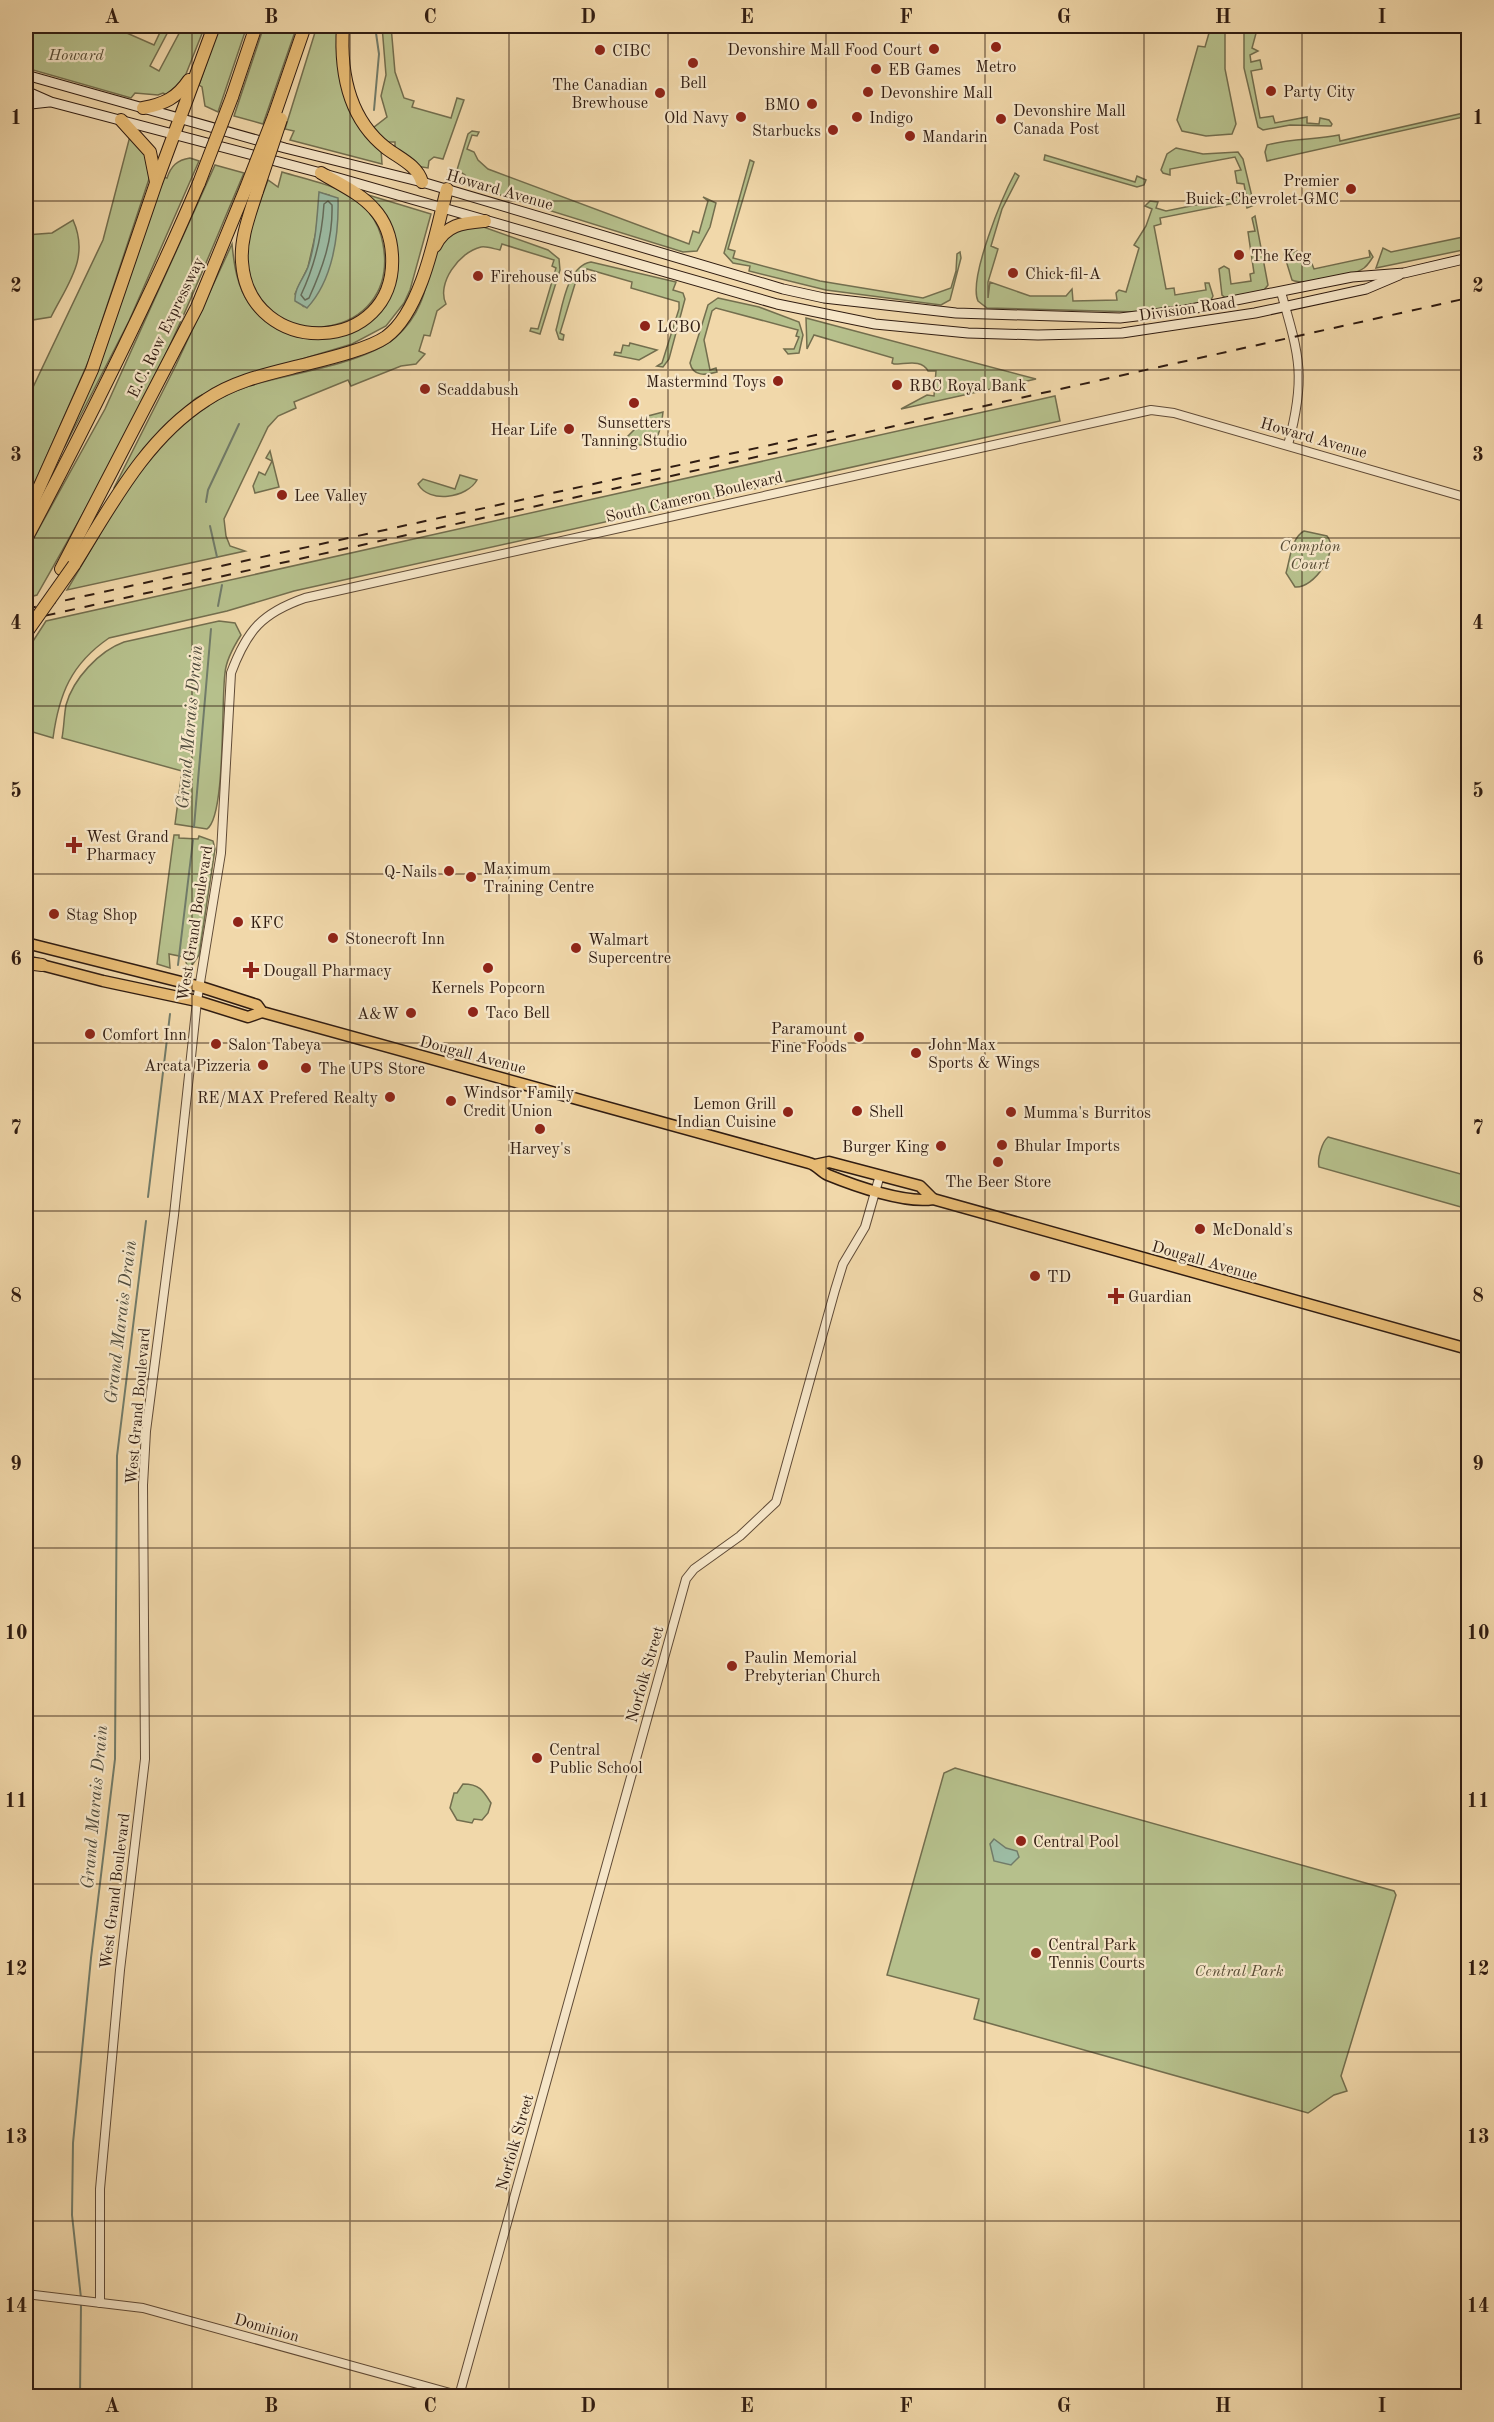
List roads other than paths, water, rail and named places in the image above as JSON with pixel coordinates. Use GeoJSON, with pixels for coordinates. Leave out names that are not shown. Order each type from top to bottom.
{"type":"FeatureCollection","features":[{"type":"Feature","properties":{"kind":"highway"},"geometry":{"type":"LineString","coordinates":[[26,517],[92,370],[173,135],[214,26]]}},
{"type":"Feature","properties":{"kind":"highway","name":"E.C. Row Expressway"},"geometry":{"type":"LineString","coordinates":[[26,539],[96,406],[159,276],[199,183],[256,26]]}},
{"type":"Feature","properties":{"kind":"highway"},"geometry":{"type":"LineString","coordinates":[[305,26],[278,117],[251,190],[241,260],[243,275],[262,310],[284,326],[321,335],[336,333],[363,320],[384,293],[392,265],[391,245],[384,224],[373,208],[321,173]]}},
{"type":"Feature","properties":{"kind":"highway"},"geometry":{"type":"LineString","coordinates":[[343,26],[342,66],[354,107],[364,126],[380,144],[419,172],[422,182]]}},
{"type":"Feature","properties":{"kind":"highway"},"geometry":{"type":"LineString","coordinates":[[143,108],[164,104],[181,92],[199,64]]}},
{"type":"Feature","properties":{"kind":"highway"},"geometry":{"type":"LineString","coordinates":[[121,120],[150,152],[156,183]]}},
{"type":"Feature","properties":{"kind":"highway"},"geometry":{"type":"LineString","coordinates":[[26,632],[67,567],[136,469],[160,437],[184,415],[234,384],[348,352],[385,338],[406,317],[417,296],[447,189]]}},
{"type":"Feature","properties":{"kind":"highway","name":"E.C. Row Expressway"},"geometry":{"type":"LineString","coordinates":[[67,567],[196,307],[251,190]]}},
{"type":"Feature","properties":{"kind":"highway"},"geometry":{"type":"LineString","coordinates":[[423,271],[440,235],[459,223],[485,221]]}},
{"type":"Feature","properties":{"kind":"highway"},"geometry":{"type":"LineString","coordinates":[[26,962],[42,965]]}},
{"type":"Feature","properties":{"kind":"main road","name":"Howard Avenue"},"geometry":{"type":"LineString","coordinates":[[26,75],[285,148],[447,189],[797,293],[970,314]]}},
{"type":"Feature","properties":{"kind":"main road"},"geometry":{"type":"LineString","coordinates":[[26,91],[51,102],[321,173],[485,221]]}},
{"type":"Feature","properties":{"kind":"main road"},"geometry":{"type":"LineString","coordinates":[[26,108],[30,104],[51,102]]}},
{"type":"Feature","properties":{"kind":"main road","name":"Division Road"},"geometry":{"type":"LineString","coordinates":[[485,221],[821,315],[875,324],[968,333],[1038,335],[1122,333],[1219,320],[1366,288],[1404,273]]}},
{"type":"Feature","properties":{"kind":"main road","name":"Division Road"},"geometry":{"type":"LineString","coordinates":[[970,314],[1134,317],[1186,310],[1352,278],[1404,273],[1468,258]]}},
{"type":"Feature","properties":{"kind":"main road","name":"Dougall Avenue"},"geometry":{"type":"LineString","coordinates":[[26,943],[201,987],[257,1005],[262,1012]]}},
{"type":"Feature","properties":{"kind":"main road","name":"Dougall Avenue"},"geometry":{"type":"LineString","coordinates":[[42,965],[196,1001],[248,1017],[262,1012],[814,1165],[826,1175],[875,1190],[918,1202],[933,1199],[1468,1349]]}},
{"type":"Feature","properties":{"kind":"main road","name":"Dougall Avenue"},"geometry":{"type":"LineString","coordinates":[[814,1165],[829,1162],[920,1186],[933,1199]]}},
{"type":"Feature","properties":{"kind":"street"},"geometry":{"type":"LineString","coordinates":[[1281,292],[1301,373],[1299,401],[1288,445]]}},
{"type":"Feature","properties":{"kind":"street","name":"Howard Avenue"},"geometry":{"type":"LineString","coordinates":[[1150,410],[1174,413],[1468,498]]}},
{"type":"Feature","properties":{"kind":"street","name":"South Cameron Boulevard"},"geometry":{"type":"LineString","coordinates":[[252,629],[273,611],[305,597],[1150,410]]}},
{"type":"Feature","properties":{"kind":"street","name":"West Grand Boulevard"},"geometry":{"type":"LineString","coordinates":[[100,2302],[102,2167],[120,1970],[145,1759],[143,1485],[146,1431],[174,1215],[196,1001],[201,987],[221,853],[231,673],[240,648],[252,629]]}},
{"type":"Feature","properties":{"kind":"street","name":"Norfolk Street"},"geometry":{"type":"LineString","coordinates":[[459,2396],[686,1579],[694,1569],[766,1514],[776,1502],[834,1290],[843,1264],[865,1227],[880,1175]]}},
{"type":"Feature","properties":{"kind":"street","name":"Dominion"},"geometry":{"type":"LineString","coordinates":[[26,2294],[143,2308],[459,2396]]}},
{"type":"Feature","properties":{"kind":"water"},"geometry":{"type":"Polygon","coordinates":[[[319,192],[338,198],[337,227],[333,256],[328,271],[316,297],[307,308],[295,301],[295,296],[313,249],[319,192]]]}},
{"type":"Feature","properties":{"kind":"water"},"geometry":{"type":"Polygon","coordinates":[[[994,1839],[1006,1848],[1017,1851],[1019,1857],[1011,1865],[994,1861],[990,1844],[994,1839]]]}},
{"type":"Feature","properties":{"kind":"waterway"},"geometry":{"type":"LineString","coordinates":[[374,110],[379,54],[375,26]]}},
{"type":"Feature","properties":{"kind":"waterway","name":"Grand Marais Drain"},"geometry":{"type":"LineString","coordinates":[[206,502],[208,490],[239,424]]}},
{"type":"Feature","properties":{"kind":"waterway"},"geometry":{"type":"LineString","coordinates":[[210,526],[217,557]]}},
{"type":"Feature","properties":{"kind":"waterway"},"geometry":{"type":"LineString","coordinates":[[218,606],[222,585]]}},
{"type":"Feature","properties":{"kind":"waterway","name":"Grand Marais Drain"},"geometry":{"type":"LineString","coordinates":[[194,827],[211,629]]}},
{"type":"Feature","properties":{"kind":"waterway","name":"Grand Marais Drain"},"geometry":{"type":"LineString","coordinates":[[178,965],[193,840]]}},
{"type":"Feature","properties":{"kind":"waterway","name":"Grand Marais Drain"},"geometry":{"type":"LineString","coordinates":[[148,1197],[170,1014]]}},
{"type":"Feature","properties":{"kind":"waterway","name":"Grand Marais Drain"},"geometry":{"type":"LineString","coordinates":[[81,2298],[72,2215],[73,2143],[91,1958],[115,1759],[117,1456],[146,1221]]}},
{"type":"Feature","properties":{"kind":"waterway","name":"Grand Marais Drain"},"geometry":{"type":"LineString","coordinates":[[80,2396],[81,2303]]}},
{"type":"Feature","properties":{"kind":"railway"},"geometry":{"type":"LineString","coordinates":[[26,620],[1468,298]]}},
{"type":"Feature","properties":{"kind":"railway"},"geometry":{"type":"LineString","coordinates":[[26,609],[834,431]]}},
{"type":"Feature","properties":{"kind":"place","name":"Metro"},"geometry":{"type":"Point","coordinates":[996,47]}},
{"type":"Feature","properties":{"kind":"place","name":"Devonshire Mall Food Court"},"geometry":{"type":"Point","coordinates":[934,49]}},
{"type":"Feature","properties":{"kind":"place","name":"CIBC"},"geometry":{"type":"Point","coordinates":[600,50]}},
{"type":"Feature","properties":{"kind":"place","name":"Bell"},"geometry":{"type":"Point","coordinates":[693,63]}},
{"type":"Feature","properties":{"kind":"place","name":"EB Games"},"geometry":{"type":"Point","coordinates":[876,69]}},
{"type":"Feature","properties":{"kind":"place","name":"Party City"},"geometry":{"type":"Point","coordinates":[1271,91]}},
{"type":"Feature","properties":{"kind":"place","name":"Devonshire Mall"},"geometry":{"type":"Point","coordinates":[868,92]}},
{"type":"Feature","properties":{"kind":"place","name":"The Canadian Brewhouse"},"geometry":{"type":"Point","coordinates":[660,93]}},
{"type":"Feature","properties":{"kind":"place","name":"BMO"},"geometry":{"type":"Point","coordinates":[812,104]}},
{"type":"Feature","properties":{"kind":"place","name":"Old Navy"},"geometry":{"type":"Point","coordinates":[741,117]}},
{"type":"Feature","properties":{"kind":"place","name":"Indigo"},"geometry":{"type":"Point","coordinates":[857,117]}},
{"type":"Feature","properties":{"kind":"place","name":"Devonshire Mall Canada Post"},"geometry":{"type":"Point","coordinates":[1001,119]}},
{"type":"Feature","properties":{"kind":"place","name":"Starbucks"},"geometry":{"type":"Point","coordinates":[833,130]}},
{"type":"Feature","properties":{"kind":"place","name":"Mandarin"},"geometry":{"type":"Point","coordinates":[910,136]}},
{"type":"Feature","properties":{"kind":"place","name":"Premier Buick-Chevrolet-GMC"},"geometry":{"type":"Point","coordinates":[1351,189]}},
{"type":"Feature","properties":{"kind":"place","name":"The Keg"},"geometry":{"type":"Point","coordinates":[1239,255]}},
{"type":"Feature","properties":{"kind":"place","name":"Chick-fil-A"},"geometry":{"type":"Point","coordinates":[1013,273]}},
{"type":"Feature","properties":{"kind":"place","name":"Firehouse Subs"},"geometry":{"type":"Point","coordinates":[478,276]}},
{"type":"Feature","properties":{"kind":"place","name":"LCBO"},"geometry":{"type":"Point","coordinates":[645,326]}},
{"type":"Feature","properties":{"kind":"place","name":"Mastermind Toys"},"geometry":{"type":"Point","coordinates":[778,381]}},
{"type":"Feature","properties":{"kind":"place","name":"RBC Royal Bank"},"geometry":{"type":"Point","coordinates":[897,385]}},
{"type":"Feature","properties":{"kind":"place","name":"Scaddabush"},"geometry":{"type":"Point","coordinates":[425,389]}},
{"type":"Feature","properties":{"kind":"place","name":"Sunsetters Tanning Studio"},"geometry":{"type":"Point","coordinates":[634,403]}},
{"type":"Feature","properties":{"kind":"place","name":"Hear Life"},"geometry":{"type":"Point","coordinates":[569,429]}},
{"type":"Feature","properties":{"kind":"place","name":"Lee Valley"},"geometry":{"type":"Point","coordinates":[282,495]}},
{"type":"Feature","properties":{"kind":"place","name":"West Grand Pharmacy"},"geometry":{"type":"Point","coordinates":[74,845]}},
{"type":"Feature","properties":{"kind":"place","name":"Q-Nails"},"geometry":{"type":"Point","coordinates":[449,871]}},
{"type":"Feature","properties":{"kind":"place","name":"Maximum Training Centre"},"geometry":{"type":"Point","coordinates":[471,877]}},
{"type":"Feature","properties":{"kind":"place","name":"Stag Shop"},"geometry":{"type":"Point","coordinates":[54,914]}},
{"type":"Feature","properties":{"kind":"place","name":"KFC"},"geometry":{"type":"Point","coordinates":[238,922]}},
{"type":"Feature","properties":{"kind":"place","name":"Stonecroft Inn"},"geometry":{"type":"Point","coordinates":[333,938]}},
{"type":"Feature","properties":{"kind":"place","name":"Walmart Supercentre"},"geometry":{"type":"Point","coordinates":[576,948]}},
{"type":"Feature","properties":{"kind":"place","name":"Kernels Popcorn"},"geometry":{"type":"Point","coordinates":[488,968]}},
{"type":"Feature","properties":{"kind":"place","name":"Dougall Pharmacy"},"geometry":{"type":"Point","coordinates":[251,970]}},
{"type":"Feature","properties":{"kind":"place","name":"Taco Bell"},"geometry":{"type":"Point","coordinates":[473,1012]}},
{"type":"Feature","properties":{"kind":"place","name":"A&W"},"geometry":{"type":"Point","coordinates":[411,1013]}},
{"type":"Feature","properties":{"kind":"place","name":"Comfort Inn"},"geometry":{"type":"Point","coordinates":[90,1034]}},
{"type":"Feature","properties":{"kind":"place","name":"Paramount Fine Foods"},"geometry":{"type":"Point","coordinates":[859,1037]}},
{"type":"Feature","properties":{"kind":"place","name":"Salon Tabeya"},"geometry":{"type":"Point","coordinates":[216,1044]}},
{"type":"Feature","properties":{"kind":"place","name":"John Max Sports & Wings"},"geometry":{"type":"Point","coordinates":[916,1053]}},
{"type":"Feature","properties":{"kind":"place","name":"Arcata Pizzeria"},"geometry":{"type":"Point","coordinates":[263,1065]}},
{"type":"Feature","properties":{"kind":"place","name":"The UPS Store"},"geometry":{"type":"Point","coordinates":[306,1068]}},
{"type":"Feature","properties":{"kind":"place","name":"RE/MAX Prefered Realty"},"geometry":{"type":"Point","coordinates":[390,1097]}},
{"type":"Feature","properties":{"kind":"place","name":"Windsor Family Credit Union"},"geometry":{"type":"Point","coordinates":[451,1101]}},
{"type":"Feature","properties":{"kind":"place","name":"Shell"},"geometry":{"type":"Point","coordinates":[857,1111]}},
{"type":"Feature","properties":{"kind":"place","name":"Lemon Grill Indian Cuisine"},"geometry":{"type":"Point","coordinates":[788,1112]}},
{"type":"Feature","properties":{"kind":"place","name":"Mumma's Burritos"},"geometry":{"type":"Point","coordinates":[1011,1112]}},
{"type":"Feature","properties":{"kind":"place","name":"Harvey's"},"geometry":{"type":"Point","coordinates":[540,1129]}},
{"type":"Feature","properties":{"kind":"place","name":"Bhular Imports"},"geometry":{"type":"Point","coordinates":[1002,1145]}},
{"type":"Feature","properties":{"kind":"place","name":"Burger King"},"geometry":{"type":"Point","coordinates":[941,1146]}},
{"type":"Feature","properties":{"kind":"place","name":"The Beer Store"},"geometry":{"type":"Point","coordinates":[998,1162]}},
{"type":"Feature","properties":{"kind":"place","name":"McDonald's"},"geometry":{"type":"Point","coordinates":[1200,1229]}},
{"type":"Feature","properties":{"kind":"place","name":"TD"},"geometry":{"type":"Point","coordinates":[1035,1276]}},
{"type":"Feature","properties":{"kind":"place","name":"Guardian"},"geometry":{"type":"Point","coordinates":[1116,1296]}},
{"type":"Feature","properties":{"kind":"place","name":"Paulin Memorial Prebyterian Church"},"geometry":{"type":"Point","coordinates":[732,1666]}},
{"type":"Feature","properties":{"kind":"place","name":"Central Public School"},"geometry":{"type":"Point","coordinates":[537,1758]}},
{"type":"Feature","properties":{"kind":"place","name":"Central Pool"},"geometry":{"type":"Point","coordinates":[1021,1841]}},
{"type":"Feature","properties":{"kind":"place","name":"Central Park Tennis Courts"},"geometry":{"type":"Point","coordinates":[1036,1953]}},
{"type":"Feature","properties":{"kind":"park label","name":"Howard"},"geometry":{"type":"Point","coordinates":[76,54]}},
{"type":"Feature","properties":{"kind":"park label","name":"Compton Court"},"geometry":{"type":"Point","coordinates":[1310,554]}},
{"type":"Feature","properties":{"kind":"park label","name":"Central Park"},"geometry":{"type":"Point","coordinates":[1239,1970]}}]}
